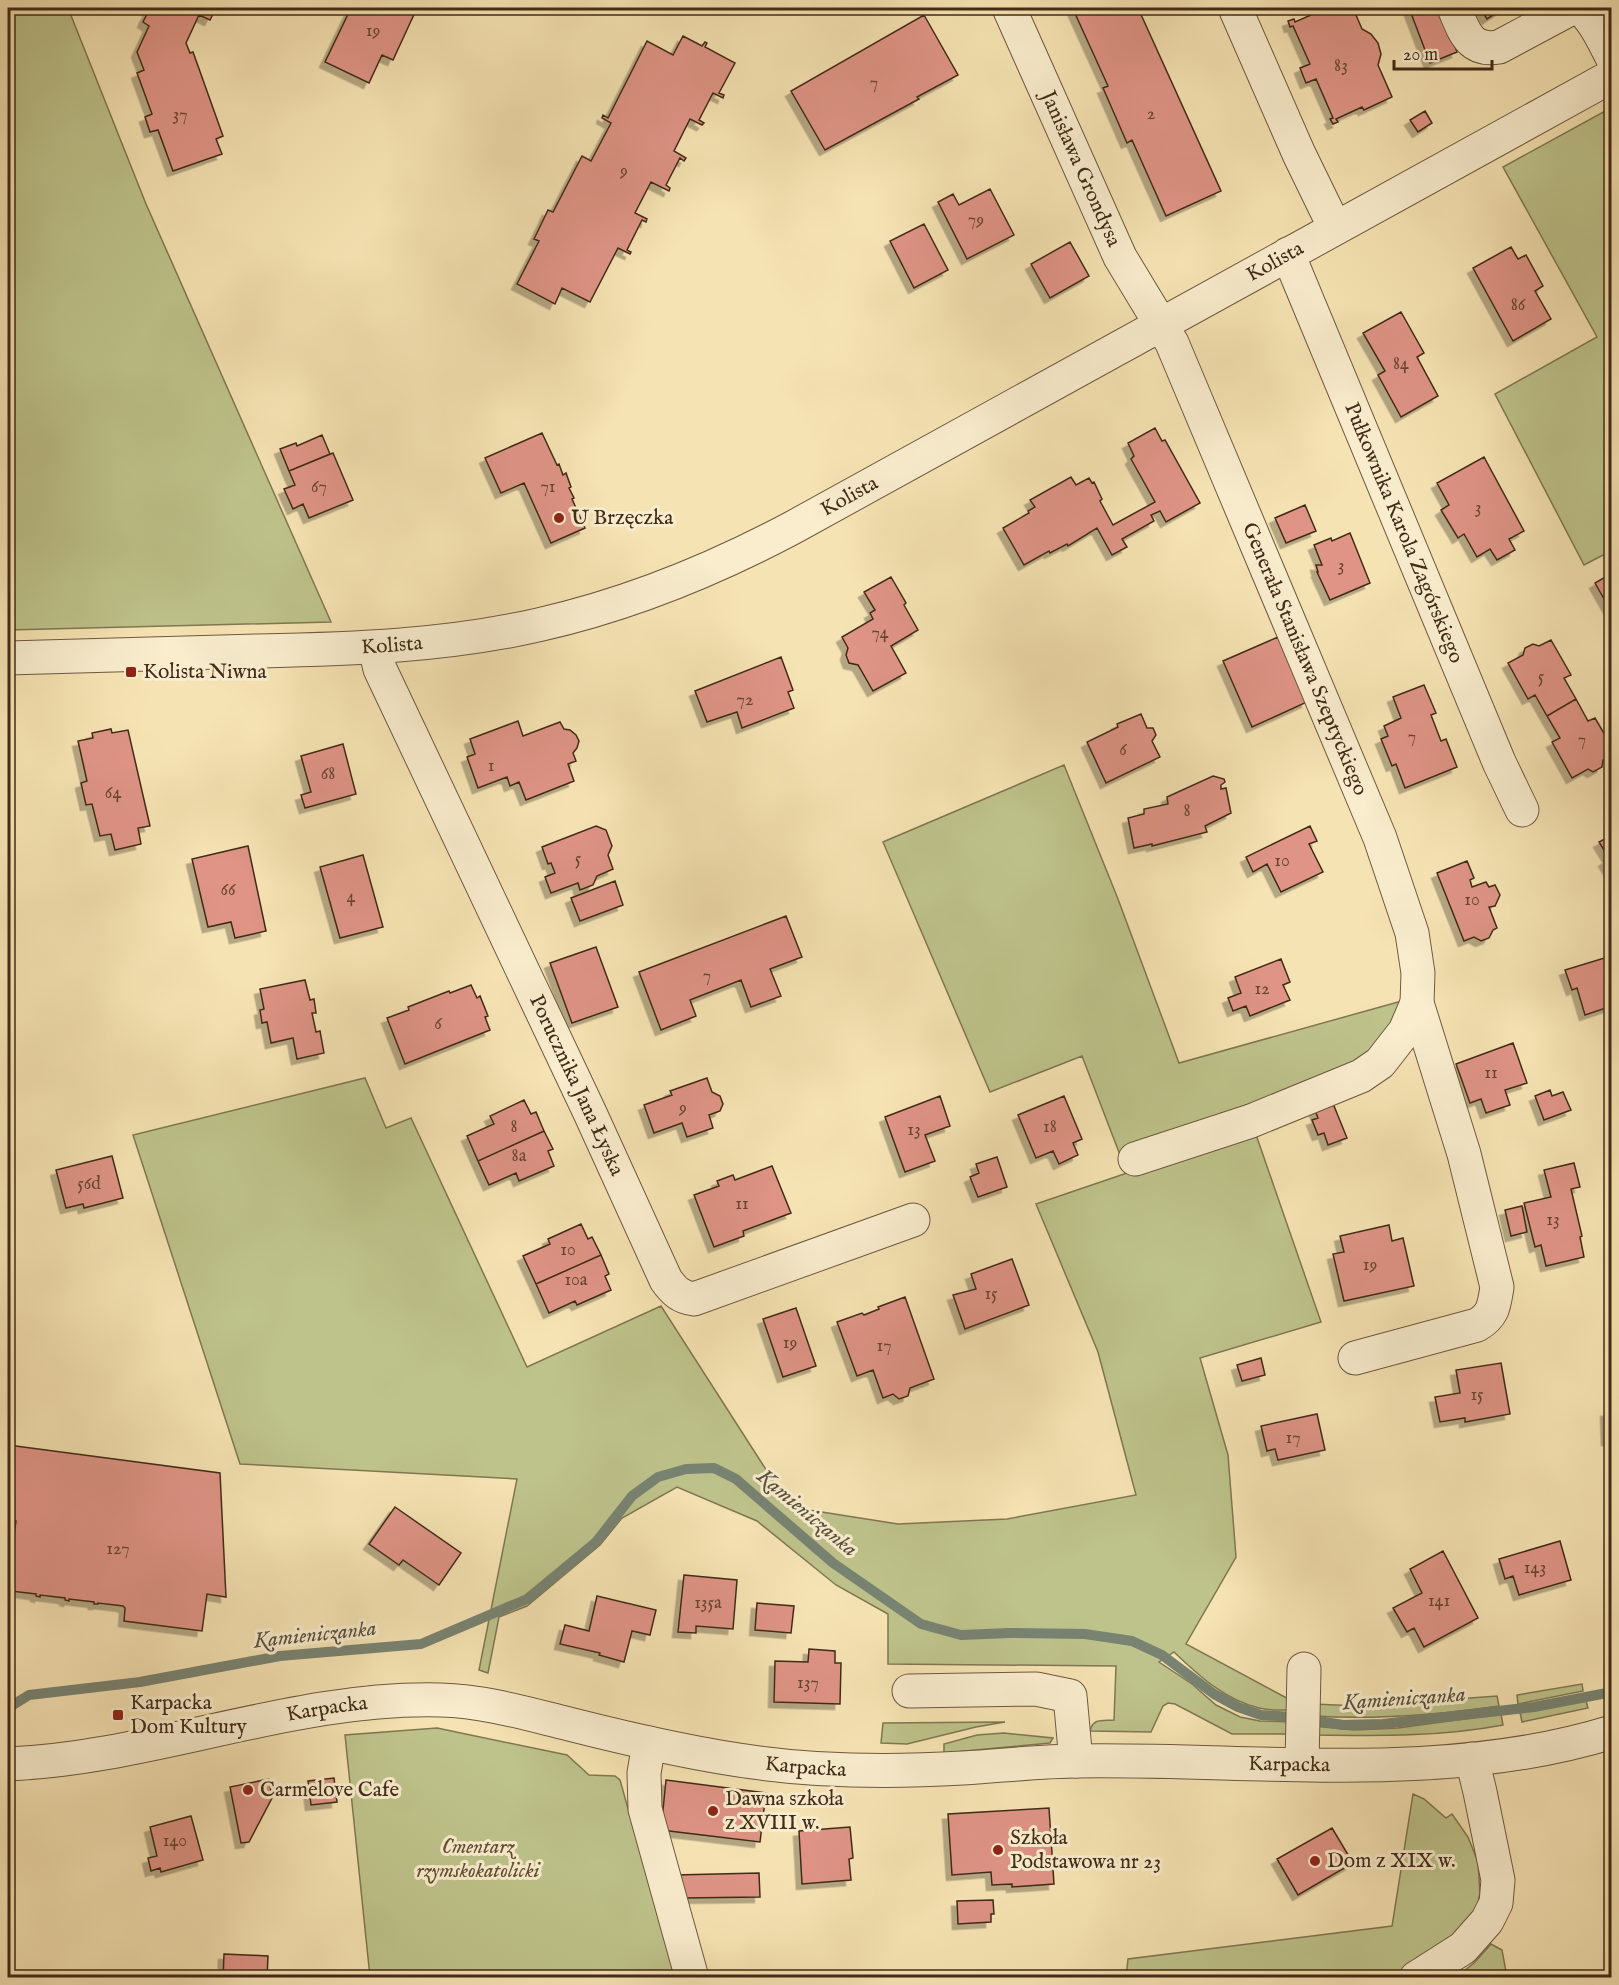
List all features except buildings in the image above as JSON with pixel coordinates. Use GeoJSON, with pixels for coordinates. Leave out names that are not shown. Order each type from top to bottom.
{"type":"FeatureCollection","features":[{"type":"Feature","properties":{"kind":"street","name":"Janisława Grondysa"},"geometry":{"type":"LineString","coordinates":[[1010,8],[1120,257],[1160,325]]}},
{"type":"Feature","properties":{"kind":"street"},"geometry":{"type":"LineString","coordinates":[[1235,8],[1299,154],[1335,228]]}},
{"type":"Feature","properties":{"kind":"street"},"geometry":{"type":"LineString","coordinates":[[1454,8],[1463,29],[1473,44],[1486,49],[1499,47],[1570,9],[1578,9],[1585,13],[1592,23],[1611,57]]}},
{"type":"Feature","properties":{"kind":"street","name":"Kolista"},"geometry":{"type":"LineString","coordinates":[[8,658],[375,648],[454,640],[538,625],[627,600],[681,581],[792,528],[1611,76]]}},
{"type":"Feature","properties":{"kind":"street","name":"Pułkownika Karola Zagórskiego"},"geometry":{"type":"LineString","coordinates":[[1288,254],[1499,762],[1522,810]]}},
{"type":"Feature","properties":{"kind":"street","name":"Generała Stanisława Szeptyckiego"},"geometry":{"type":"LineString","coordinates":[[1160,325],[1172,344],[1380,838],[1412,933],[1418,973],[1417,1003]]}},
{"type":"Feature","properties":{"kind":"street","name":"Porucznika Jana Łyska"},"geometry":{"type":"LineString","coordinates":[[375,648],[380,669],[570,1070],[666,1280],[674,1291],[684,1297],[694,1299],[913,1220]]}},
{"type":"Feature","properties":{"kind":"street"},"geometry":{"type":"LineString","coordinates":[[1136,1159],[1251,1121],[1361,1076],[1380,1063],[1393,1047],[1405,1031],[1417,1003]]}},
{"type":"Feature","properties":{"kind":"street"},"geometry":{"type":"LineString","coordinates":[[1355,1358],[1478,1325],[1492,1312],[1495,1300],[1497,1287],[1464,1154],[1417,1003]]}},
{"type":"Feature","properties":{"kind":"street"},"geometry":{"type":"LineString","coordinates":[[1303,1734],[1304,1669]]}},
{"type":"Feature","properties":{"kind":"street"},"geometry":{"type":"LineString","coordinates":[[909,1691],[1036,1689],[1070,1696],[1076,1761]]}},
{"type":"Feature","properties":{"kind":"street","name":"Karpacka"},"geometry":{"type":"LineString","coordinates":[[8,1765],[101,1753],[342,1705],[391,1699],[447,1700],[484,1705],[649,1743],[757,1763],[814,1769],[926,1770],[1076,1761],[1303,1734],[1402,1764],[1472,1759],[1534,1750],[1611,1732]]}},
{"type":"Feature","properties":{"kind":"street"},"geometry":{"type":"LineString","coordinates":[[649,1743],[644,1773],[645,1809],[692,1977]]}},
{"type":"Feature","properties":{"kind":"street"},"geometry":{"type":"LineString","coordinates":[[1416,1977],[1462,1948],[1487,1921],[1496,1903],[1498,1880],[1472,1759]]}},
{"type":"Feature","properties":{"kind":"green space"},"geometry":{"type":"Polygon","coordinates":[[[8,8],[68,8],[146,204],[331,622],[8,630],[8,8]]]}},
{"type":"Feature","properties":{"kind":"green space"},"geometry":{"type":"Polygon","coordinates":[[[1607,110],[1612,118],[1612,334],[1605,337],[1612,349],[1611,551],[1584,565],[1495,394],[1597,337],[1503,167],[1607,110]]]}},
{"type":"Feature","properties":{"kind":"green space"},"geometry":{"type":"Polygon","coordinates":[[[1064,765],[1118,899],[1179,1063],[1409,999],[1379,1055],[1253,1126],[1321,1322],[1200,1358],[1228,1455],[1236,1557],[1186,1644],[1296,1703],[1296,1710],[1263,1709],[1235,1699],[1202,1678],[1174,1652],[1159,1662],[1192,1684],[1216,1705],[1240,1717],[1260,1721],[1296,1722],[1294,1734],[1232,1734],[1175,1704],[1168,1703],[1163,1706],[1151,1732],[1090,1731],[1096,1722],[1114,1720],[1116,1666],[888,1664],[888,1614],[836,1585],[757,1521],[677,1487],[622,1518],[600,1545],[527,1606],[499,1617],[488,1673],[479,1670],[517,1479],[240,1464],[133,1135],[365,1078],[386,1128],[411,1118],[527,1367],[661,1306],[790,1507],[898,1524],[1007,1519],[1136,1495],[1098,1352],[1036,1204],[1127,1173],[1082,1056],[990,1092],[883,842],[1064,765]]]}},
{"type":"Feature","properties":{"kind":"green space"},"geometry":{"type":"Polygon","coordinates":[[[1582,1684],[1583,1691],[1518,1704],[1517,1695],[1582,1684]]]}},
{"type":"Feature","properties":{"kind":"green space"},"geometry":{"type":"Polygon","coordinates":[[[1497,1696],[1499,1706],[1383,1717],[1314,1716],[1313,1704],[1360,1706],[1497,1696]]]}},
{"type":"Feature","properties":{"kind":"green space"},"geometry":{"type":"Polygon","coordinates":[[[1586,1701],[1588,1708],[1522,1722],[1520,1712],[1586,1701]]]}},
{"type":"Feature","properties":{"kind":"green space"},"geometry":{"type":"Polygon","coordinates":[[[1501,1714],[1503,1725],[1433,1734],[1314,1735],[1313,1726],[1354,1730],[1398,1728],[1501,1714]]]}},
{"type":"Feature","properties":{"kind":"green space"},"geometry":{"type":"Polygon","coordinates":[[[1005,1722],[907,1744],[881,1743],[883,1723],[1005,1722]]]}},
{"type":"Feature","properties":{"kind":"green space","name":"Cmentarz rzymskokatolicki"},"geometry":{"type":"Polygon","coordinates":[[[437,1728],[567,1755],[589,1775],[615,1776],[620,1780],[675,1977],[370,1977],[345,1735],[437,1728]]]}},
{"type":"Feature","properties":{"kind":"green space"},"geometry":{"type":"Polygon","coordinates":[[[1004,1733],[1053,1738],[1050,1743],[944,1753],[944,1744],[977,1735],[1004,1733]]]}},
{"type":"Feature","properties":{"kind":"green space"},"geometry":{"type":"Polygon","coordinates":[[[1413,1794],[1424,1799],[1446,1818],[1452,1814],[1468,1837],[1478,1862],[1480,1893],[1476,1913],[1448,1946],[1394,1977],[1126,1978],[1128,1959],[1392,1926],[1413,1794]]]}},
{"type":"Feature","properties":{"kind":"green space"},"geometry":{"type":"Polygon","coordinates":[[[1491,1944],[1502,1950],[1507,1977],[1457,1977],[1475,1962],[1491,1944]]]}},
{"type":"Feature","properties":{"kind":"waterway","name":"Kamieniczanka"},"geometry":{"type":"LineString","coordinates":[[8,1708],[29,1695],[140,1682],[280,1656],[421,1644],[527,1599],[596,1542],[632,1496],[658,1477],[686,1469],[714,1468],[736,1479],[833,1563],[921,1624],[961,1635],[1085,1634],[1132,1641],[1162,1655],[1214,1694],[1238,1707],[1261,1715],[1294,1717],[1343,1725],[1383,1724],[1534,1707],[1612,1692]]}},
{"type":"Feature","properties":{"kind":"place","name":"U Brzęczka"},"geometry":{"type":"Point","coordinates":[559,518]}},
{"type":"Feature","properties":{"kind":"place","name":"Kolista Niwna"},"geometry":{"type":"Point","coordinates":[131,672]}},
{"type":"Feature","properties":{"kind":"place","name":"Karpacka Dom Kultury"},"geometry":{"type":"Point","coordinates":[118,1715]}},
{"type":"Feature","properties":{"kind":"place","name":"Carmelove Cafe"},"geometry":{"type":"Point","coordinates":[248,1790]}},
{"type":"Feature","properties":{"kind":"place","name":"Dawna szkoła z XVIII w."},"geometry":{"type":"Point","coordinates":[713,1811]}},
{"type":"Feature","properties":{"kind":"place","name":"Szkoła Podstawowa nr 23"},"geometry":{"type":"Point","coordinates":[998,1850]}},
{"type":"Feature","properties":{"kind":"place","name":"Dom z XIX w."},"geometry":{"type":"Point","coordinates":[1315,1861]}}]}
